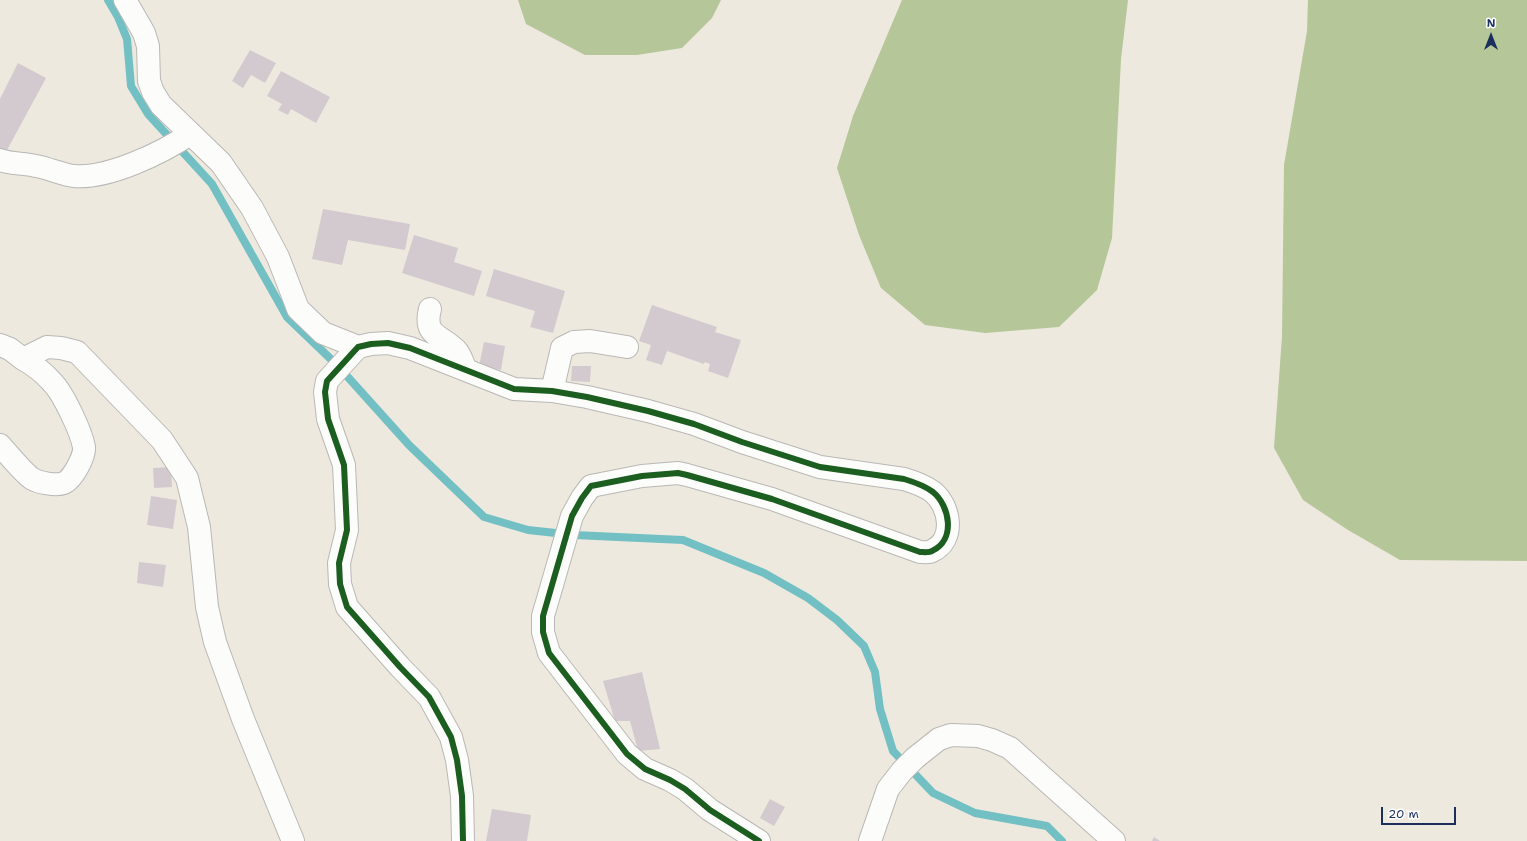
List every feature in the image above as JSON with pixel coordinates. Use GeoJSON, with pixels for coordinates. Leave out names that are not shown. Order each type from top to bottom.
{"type":"FeatureCollection","features":[{"type":"Feature","properties":{"kind":"street"},"geometry":{"type":"LineString","coordinates":[[126,0],[144,34],[148,46],[149,80],[153,92],[161,106],[221,163],[252,208],[278,257],[298,309],[323,333],[352,353]]}},
{"type":"Feature","properties":{"kind":"street"},"geometry":{"type":"LineString","coordinates":[[0,160],[35,165],[73,176],[100,175],[151,156],[166,149],[190,134]]}},
{"type":"Feature","properties":{"kind":"street"},"geometry":{"type":"LineString","coordinates":[[430,309],[428,319],[431,331],[457,351],[466,370]]}},
{"type":"Feature","properties":{"kind":"street"},"geometry":{"type":"LineString","coordinates":[[552,391],[562,348],[574,342],[590,341],[627,347]]}},
{"type":"Feature","properties":{"kind":"street"},"geometry":{"type":"LineString","coordinates":[[463,841],[462,796],[457,760],[451,736],[429,697],[347,608],[340,584],[339,562],[347,530],[344,465],[328,419],[324,392],[327,381],[352,353],[371,344],[388,343],[410,348],[514,389],[552,391],[587,397],[648,411],[694,424],[742,442],[820,467],[904,479],[916,483],[932,492],[939,498],[946,510],[949,525],[945,538],[940,546],[931,552],[920,552],[772,499],[678,473],[642,476],[591,486],[572,516],[543,616],[543,632],[549,653],[627,754],[645,769],[686,789],[710,810],[759,841]]}},
{"type":"Feature","properties":{"kind":"street"},"geometry":{"type":"LineString","coordinates":[[0,345],[10,349],[37,367],[53,383],[79,430],[84,448],[81,462],[72,476],[64,483],[49,484],[32,479],[0,445]]}},
{"type":"Feature","properties":{"kind":"street"},"geometry":{"type":"LineString","coordinates":[[23,359],[47,347],[61,348],[77,352],[162,440],[187,478],[199,527],[207,608],[215,642],[242,719],[293,841]]}},
{"type":"Feature","properties":{"kind":"street"},"geometry":{"type":"LineString","coordinates":[[870,841],[888,789],[908,764],[939,739],[951,735],[978,736],[1010,748],[1114,841]]}},
{"type":"Feature","properties":{"kind":"green space"},"geometry":{"type":"Polygon","coordinates":[[[518,0],[721,0],[712,18],[682,48],[637,55],[585,55],[526,24],[518,0]]]}},
{"type":"Feature","properties":{"kind":"green space"},"geometry":{"type":"Polygon","coordinates":[[[902,0],[1128,0],[1121,59],[1112,238],[1097,290],[1059,327],[985,333],[925,325],[881,288],[859,235],[837,168],[853,116],[902,0]]]}},
{"type":"Feature","properties":{"kind":"green space"},"geometry":{"type":"Polygon","coordinates":[[[1308,0],[1527,0],[1527,561],[1400,560],[1348,530],[1303,500],[1274,448],[1282,336],[1284,165],[1307,31],[1308,0]]]}},
{"type":"Feature","properties":{"kind":"building"},"geometry":{"type":"Polygon","coordinates":[[[250,50],[276,63],[265,83],[251,75],[243,88],[232,81],[250,50]]]}},
{"type":"Feature","properties":{"kind":"building"},"geometry":{"type":"Polygon","coordinates":[[[18,63],[46,78],[6,152],[0,149],[0,99],[18,63]]]}},
{"type":"Feature","properties":{"kind":"building"},"geometry":{"type":"Polygon","coordinates":[[[281,71],[330,97],[316,123],[291,109],[288,115],[278,110],[282,104],[267,96],[281,71]]]}},
{"type":"Feature","properties":{"kind":"building"},"geometry":{"type":"Polygon","coordinates":[[[323,209],[410,224],[405,250],[348,240],[342,265],[312,259],[323,209]]]}},
{"type":"Feature","properties":{"kind":"building"},"geometry":{"type":"Polygon","coordinates":[[[414,235],[458,248],[454,262],[482,271],[474,296],[402,273],[414,235]]]}},
{"type":"Feature","properties":{"kind":"building"},"geometry":{"type":"Polygon","coordinates":[[[494,269],[565,291],[553,333],[530,327],[535,311],[486,296],[494,269]]]}},
{"type":"Feature","properties":{"kind":"building"},"geometry":{"type":"Polygon","coordinates":[[[652,305],[717,327],[715,332],[741,340],[728,378],[708,371],[710,364],[705,362],[704,364],[667,351],[662,365],[646,360],[651,345],[639,341],[652,305]]]}},
{"type":"Feature","properties":{"kind":"building"},"geometry":{"type":"Polygon","coordinates":[[[484,342],[505,346],[501,370],[479,366],[484,342]]]}},
{"type":"Feature","properties":{"kind":"building"},"geometry":{"type":"Polygon","coordinates":[[[572,366],[591,366],[590,382],[571,381],[572,366]]]}},
{"type":"Feature","properties":{"kind":"building"},"geometry":{"type":"Polygon","coordinates":[[[171,467],[172,487],[154,488],[153,468],[171,467]]]}},
{"type":"Feature","properties":{"kind":"building"},"geometry":{"type":"Polygon","coordinates":[[[151,496],[177,500],[173,529],[147,525],[151,496]]]}},
{"type":"Feature","properties":{"kind":"building"},"geometry":{"type":"Polygon","coordinates":[[[139,562],[166,565],[163,587],[137,583],[139,562]]]}},
{"type":"Feature","properties":{"kind":"building"},"geometry":{"type":"Polygon","coordinates":[[[642,672],[660,749],[638,751],[630,721],[615,721],[603,681],[642,672]]]}},
{"type":"Feature","properties":{"kind":"building"},"geometry":{"type":"Polygon","coordinates":[[[770,799],[785,807],[774,826],[760,818],[770,799]]]}},
{"type":"Feature","properties":{"kind":"building"},"geometry":{"type":"Polygon","coordinates":[[[492,809],[531,815],[527,841],[486,841],[492,809]]]}},
{"type":"Feature","properties":{"kind":"building"},"geometry":{"type":"Polygon","coordinates":[[[1154,837],[1160,841],[1152,841],[1154,837]]]}},
{"type":"Feature","properties":{"kind":"waterway"},"geometry":{"type":"LineString","coordinates":[[108,0],[118,17],[127,39],[131,86],[148,114],[212,184],[287,317],[337,365],[409,445],[484,517],[528,530],[574,535],[683,540],[764,573],[808,598],[837,620],[864,646],[875,672],[880,709],[893,751],[933,793],[975,813],[1047,826],[1062,841]]}},
{"type":"Feature","properties":{"kind":"cycle path"},"geometry":{"type":"LineString","coordinates":[[463,841],[462,796],[457,760],[451,737],[429,697],[400,667],[347,607],[340,584],[339,563],[347,530],[344,465],[328,419],[325,392],[327,381],[358,347],[371,344],[388,343],[410,348],[514,389],[552,391],[587,397],[648,411],[694,424],[742,442],[820,467],[904,479],[926,488],[939,498],[946,514],[948,523],[947,531],[945,539],[940,546],[928,552],[920,552],[772,499],[678,473],[642,476],[591,486],[572,516],[543,616],[543,632],[549,653],[627,754],[645,769],[670,780],[685,789],[710,810],[759,841]]}}]}
